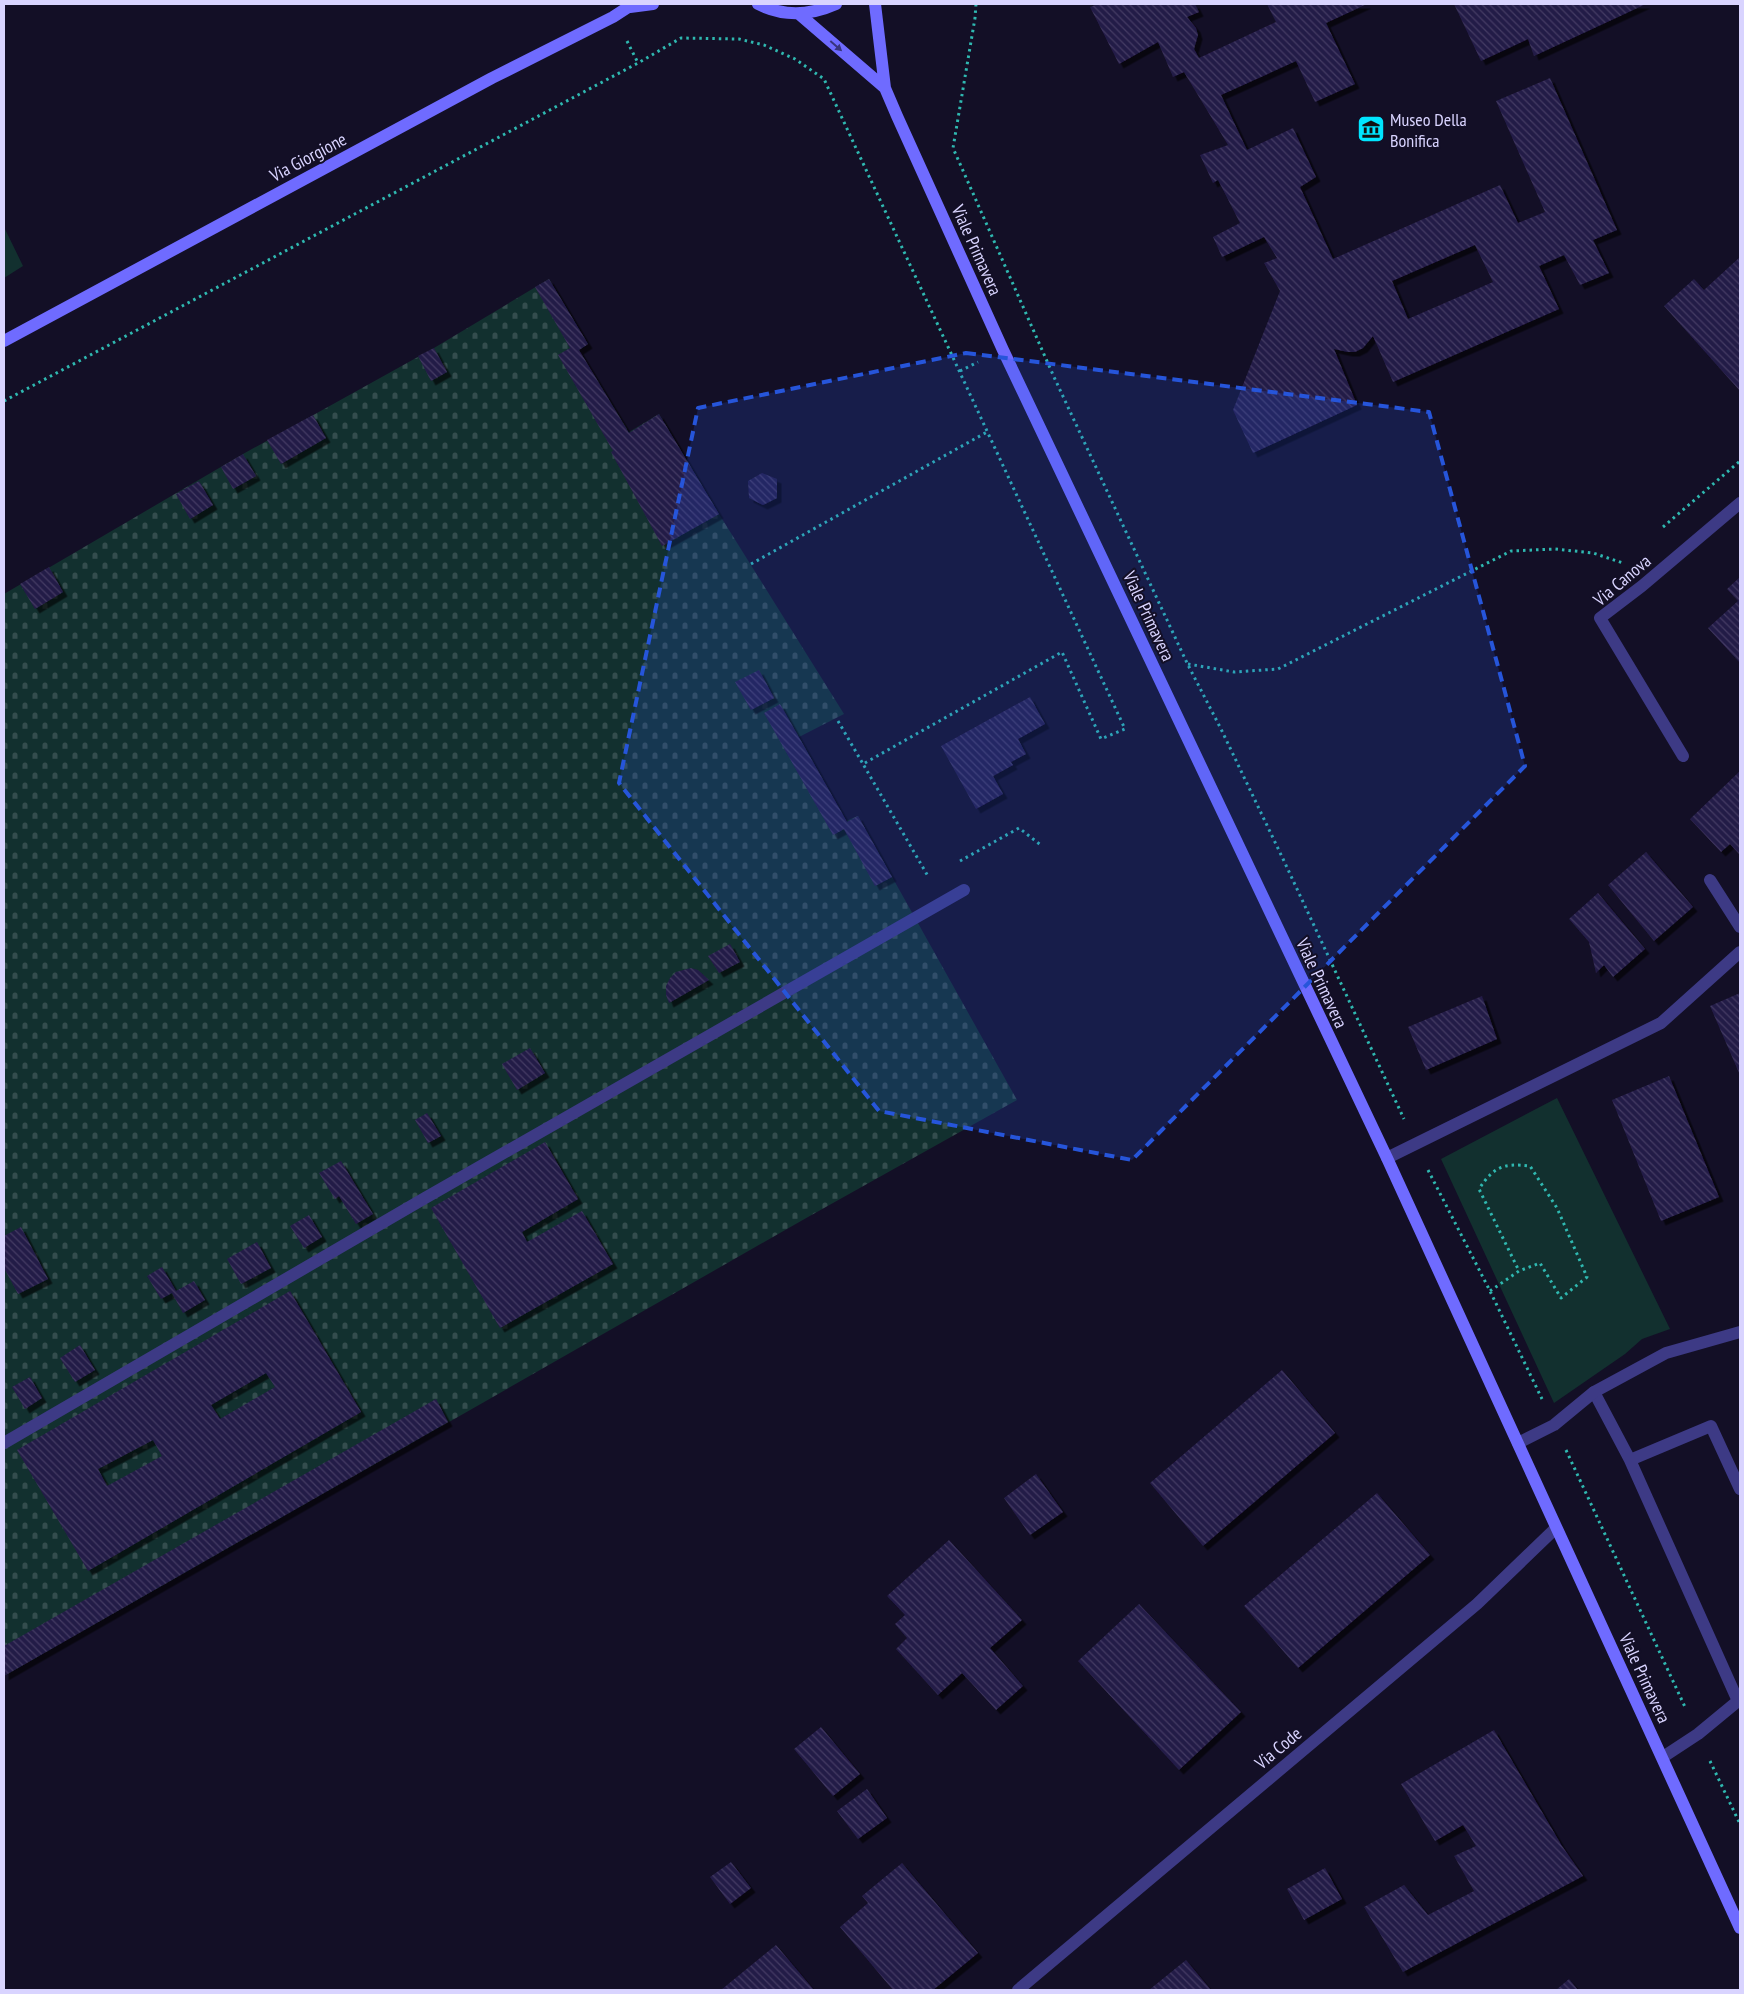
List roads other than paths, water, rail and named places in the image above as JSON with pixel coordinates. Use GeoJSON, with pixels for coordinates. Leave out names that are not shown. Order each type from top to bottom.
{"type":"FeatureCollection","features":[{"type":"Feature","properties":{"kind":"main road","name":"Via Giorgione"},"geometry":{"type":"LineString","coordinates":[[4,341],[492,78],[632,5],[653,4]]}},
{"type":"Feature","properties":{"kind":"main road"},"geometry":{"type":"LineString","coordinates":[[758,4],[774,11],[799,14],[824,9],[836,4]]}},
{"type":"Feature","properties":{"kind":"main road","name":"Viale Primavera"},"geometry":{"type":"LineString","coordinates":[[875,4],[885,88],[1003,350],[1386,1158],[1740,1928]]}},
{"type":"Feature","properties":{"kind":"main road","name":"Viale Primavera"},"geometry":{"type":"LineString","coordinates":[[799,14],[885,88]]}},
{"type":"Feature","properties":{"kind":"street","name":"Via Canova"},"geometry":{"type":"LineString","coordinates":[[1683,756],[1600,618],[1642,586],[1740,503]]}},
{"type":"Feature","properties":{"kind":"street"},"geometry":{"type":"LineString","coordinates":[[1710,880],[1740,926]]}},
{"type":"Feature","properties":{"kind":"street"},"geometry":{"type":"LineString","coordinates":[[4,1443],[964,890]]}},
{"type":"Feature","properties":{"kind":"street"},"geometry":{"type":"LineString","coordinates":[[1386,1158],[1661,1023],[1740,952]]}},
{"type":"Feature","properties":{"kind":"street"},"geometry":{"type":"LineString","coordinates":[[1518,1443],[1554,1425],[1594,1392],[1666,1353],[1740,1332]]}},
{"type":"Feature","properties":{"kind":"street"},"geometry":{"type":"LineString","coordinates":[[1594,1392],[1630,1460],[1739,1700],[1698,1734],[1662,1757]]}},
{"type":"Feature","properties":{"kind":"street"},"geometry":{"type":"LineString","coordinates":[[1630,1460],[1711,1426],[1740,1489]]}},
{"type":"Feature","properties":{"kind":"street","name":"Via Code"},"geometry":{"type":"LineString","coordinates":[[1018,1990],[1477,1604],[1556,1528]]}},
{"type":"Feature","properties":{"kind":"place","name":"Museo Della Bonifica"},"geometry":{"type":"Point","coordinates":[1371,129]}}]}
